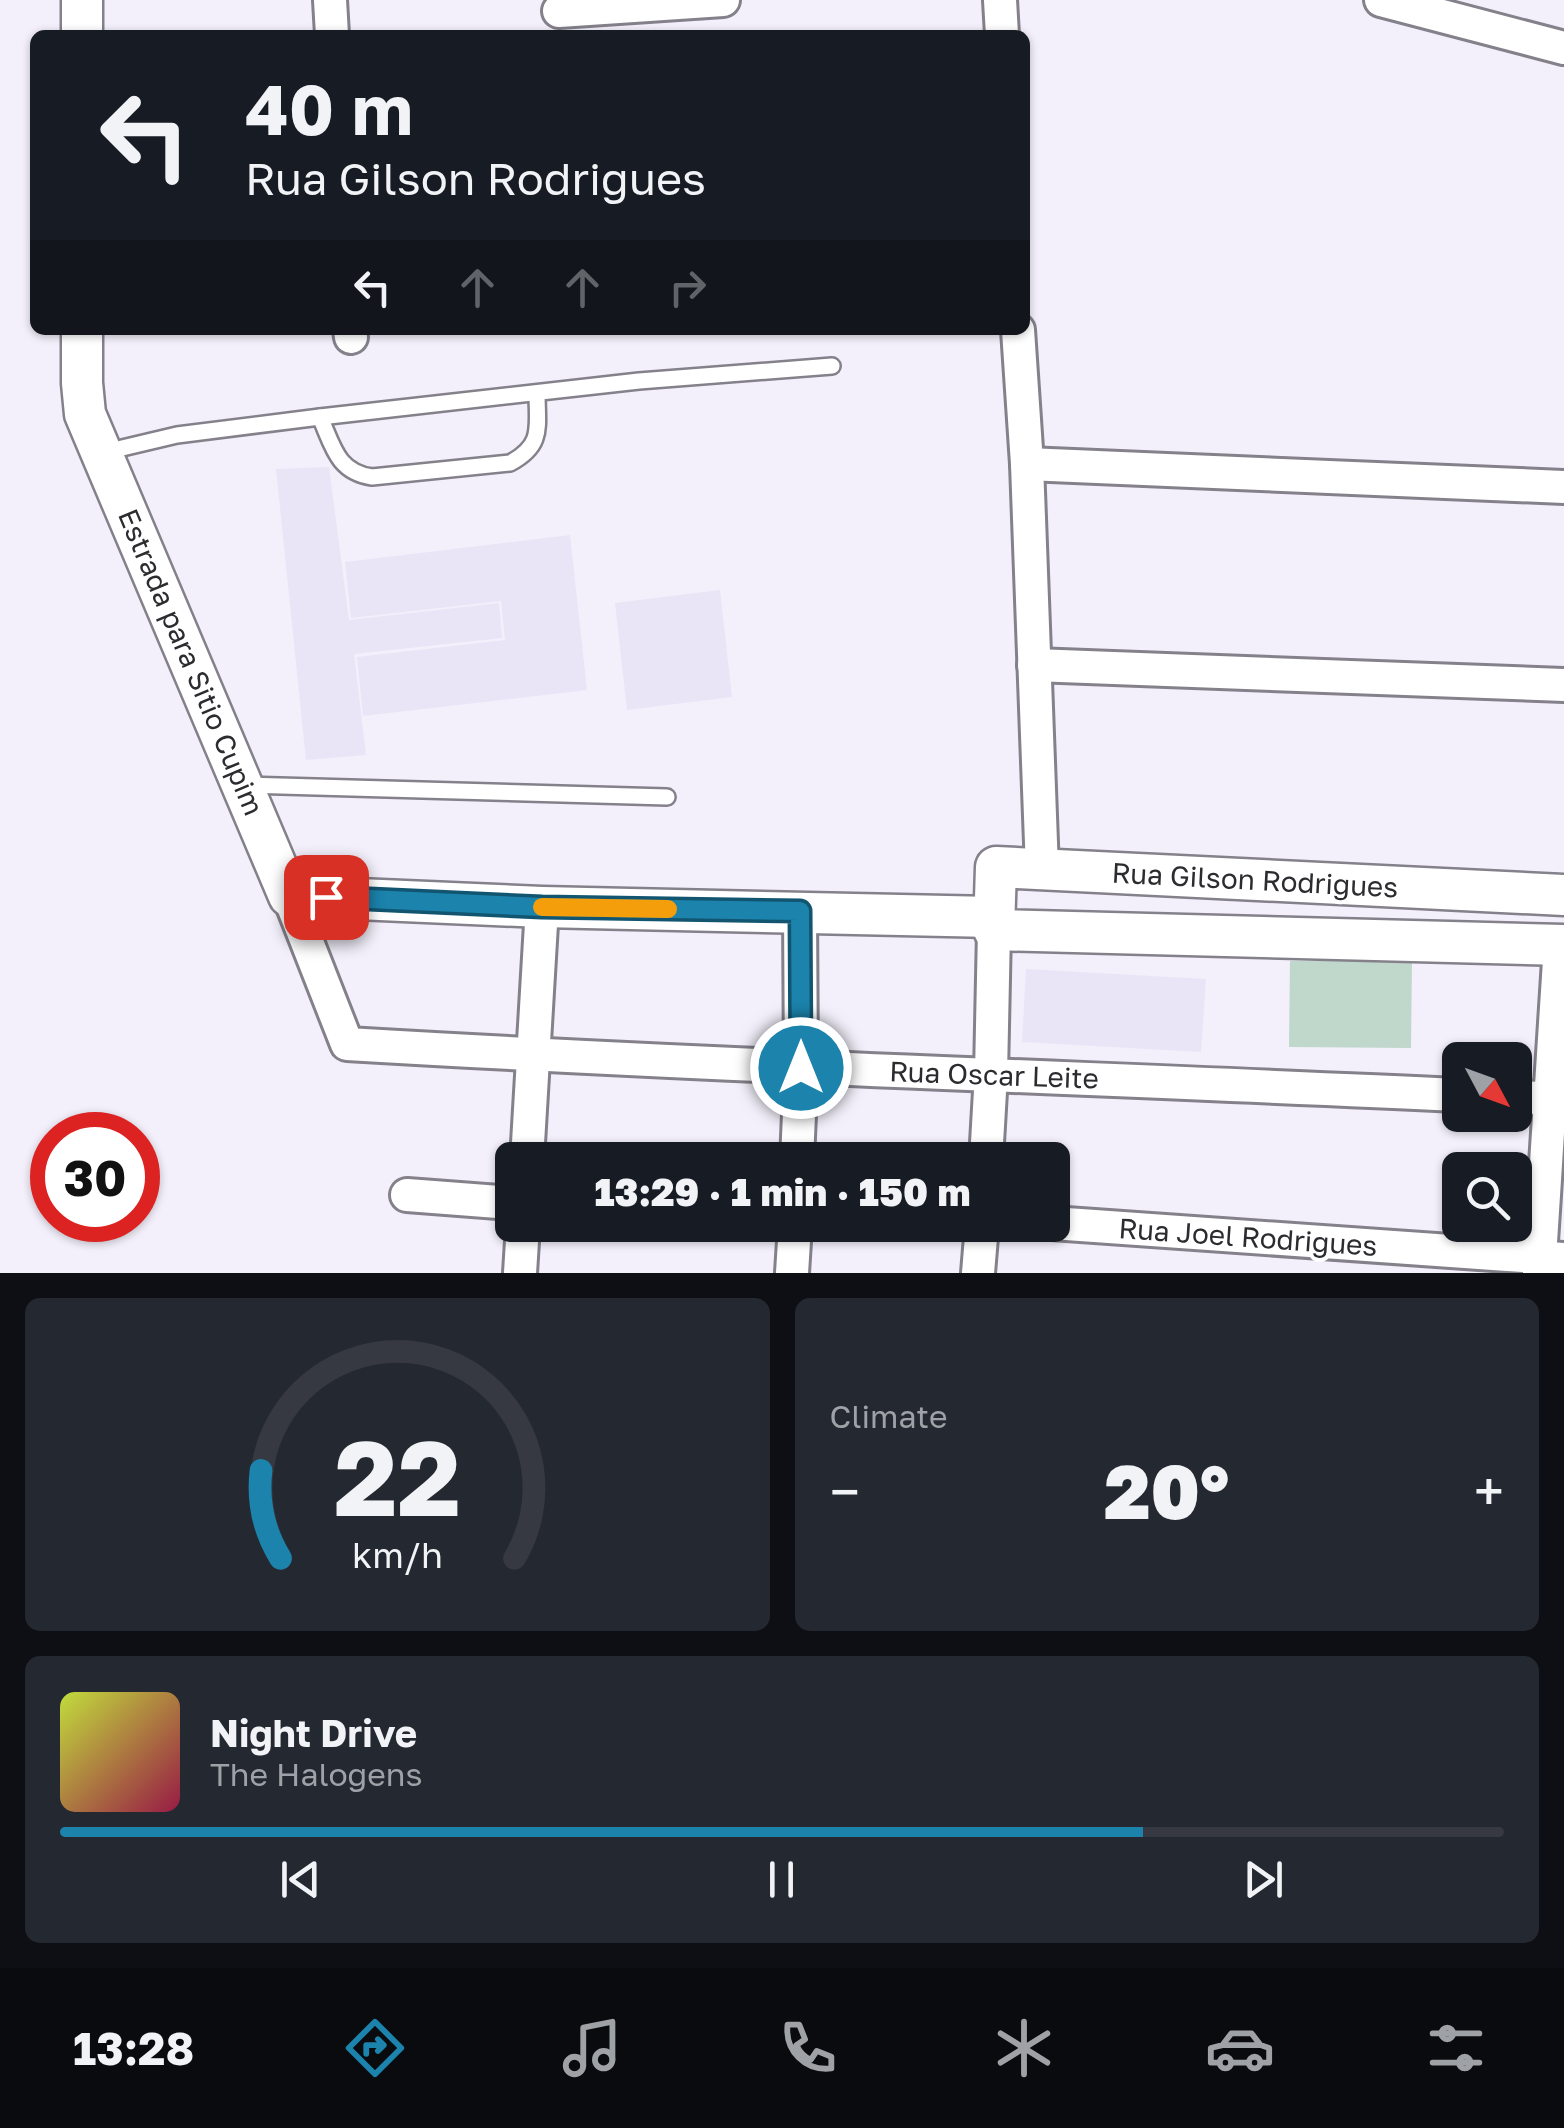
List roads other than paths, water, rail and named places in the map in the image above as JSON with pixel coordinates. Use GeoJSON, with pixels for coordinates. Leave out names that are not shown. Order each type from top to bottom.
{"type":"FeatureCollection","features":[{"type":"Feature","properties":{"kind":"street"},"geometry":{"type":"LineString","coordinates":[[82,0],[82,30]]}},
{"type":"Feature","properties":{"kind":"street"},"geometry":{"type":"LineString","coordinates":[[330,0],[332,30]]}},
{"type":"Feature","properties":{"kind":"street"},"geometry":{"type":"LineString","coordinates":[[560,15],[723,0]]}},
{"type":"Feature","properties":{"kind":"street"},"geometry":{"type":"LineString","coordinates":[[1000,0],[1002,30]]}},
{"type":"Feature","properties":{"kind":"street"},"geometry":{"type":"LineString","coordinates":[[1382,0],[1564,48]]}},
{"type":"Feature","properties":{"kind":"street","name":"Estrada para Sitio Cupim"},"geometry":{"type":"LineString","coordinates":[[82,335],[85,414],[244,785],[348,1044]]}},
{"type":"Feature","properties":{"kind":"street"},"geometry":{"type":"LineString","coordinates":[[1018,335],[1042,870]]}},
{"type":"Feature","properties":{"kind":"street"},"geometry":{"type":"LineString","coordinates":[[1027,464],[1564,487]]}},
{"type":"Feature","properties":{"kind":"street"},"geometry":{"type":"LineString","coordinates":[[1034,664],[1564,685]]}},
{"type":"Feature","properties":{"kind":"street","name":"Rua Gilson Rodrigues"},"geometry":{"type":"LineString","coordinates":[[994,924],[996,868],[1564,895]]}},
{"type":"Feature","properties":{"kind":"street","name":"Rua Gilson Rodrigues"},"geometry":{"type":"LineString","coordinates":[[290,896],[542,907],[800,911],[994,924],[1562,945]]}},
{"type":"Feature","properties":{"kind":"street"},"geometry":{"type":"LineString","coordinates":[[528,1142],[542,907]]}},
{"type":"Feature","properties":{"kind":"street"},"geometry":{"type":"LineString","coordinates":[[799,1142],[800,911]]}},
{"type":"Feature","properties":{"kind":"street"},"geometry":{"type":"LineString","coordinates":[[987,1142],[994,924]]}},
{"type":"Feature","properties":{"kind":"street"},"geometry":{"type":"LineString","coordinates":[[1548,1264],[1562,945]]}},
{"type":"Feature","properties":{"kind":"street","name":"Rua Oscar Leite"},"geometry":{"type":"LineString","coordinates":[[348,1044],[801,1068],[1442,1093]]}},
{"type":"Feature","properties":{"kind":"street"},"geometry":{"type":"LineString","coordinates":[[1532,1098],[1558,1099]]}},
{"type":"Feature","properties":{"kind":"street"},"geometry":{"type":"LineString","coordinates":[[407,1195],[495,1202]]}},
{"type":"Feature","properties":{"kind":"street","name":"Rua Joel Rodrigues"},"geometry":{"type":"LineString","coordinates":[[1070,1225],[1548,1264]]}},
{"type":"Feature","properties":{"kind":"street"},"geometry":{"type":"LineString","coordinates":[[520,1273],[522,1242]]}},
{"type":"Feature","properties":{"kind":"street"},"geometry":{"type":"LineString","coordinates":[[792,1273],[794,1242]]}},
{"type":"Feature","properties":{"kind":"street"},"geometry":{"type":"LineString","coordinates":[[978,1273],[981,1242]]}},
{"type":"Feature","properties":{"kind":"lane"},"geometry":{"type":"LineString","coordinates":[[101,453],[177,436],[320,417],[639,381],[832,366]]}},
{"type":"Feature","properties":{"kind":"lane"},"geometry":{"type":"LineString","coordinates":[[320,417],[342,465],[357,475],[372,477],[510,463],[524,456],[536,436],[537,393]]}},
{"type":"Feature","properties":{"kind":"lane"},"geometry":{"type":"LineString","coordinates":[[244,785],[667,796]]}}]}
